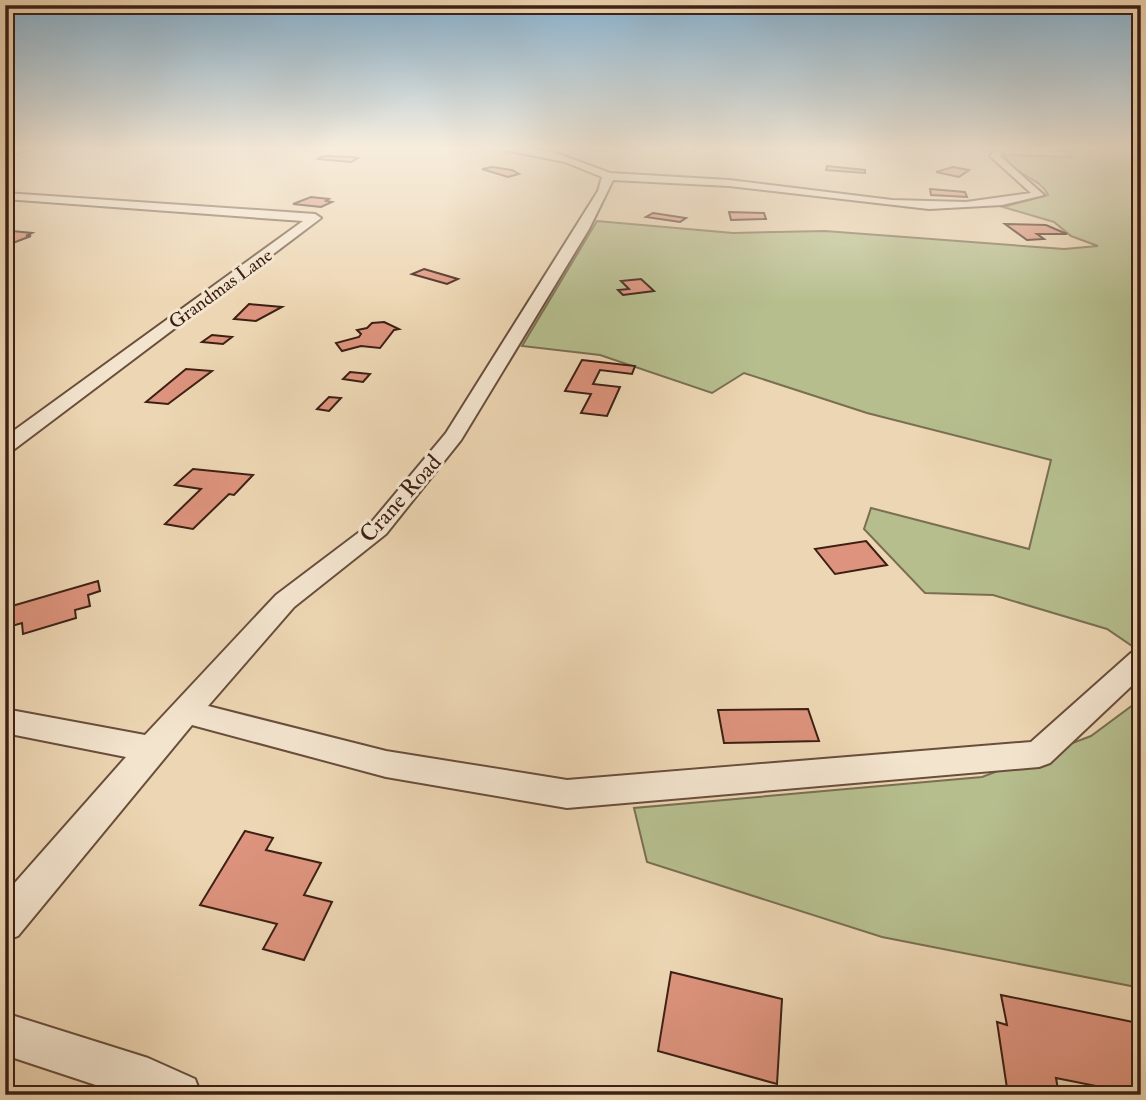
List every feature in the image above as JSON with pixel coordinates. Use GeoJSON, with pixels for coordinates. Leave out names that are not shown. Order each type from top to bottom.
{"type":"FeatureCollection","features":[{"type":"Feature","properties":{"kind":"street"},"geometry":{"type":"LineString","coordinates":[[17,210],[40,199]]}},
{"type":"Feature","properties":{"kind":"street","name":"Grandmas Lane"},"geometry":{"type":"LineString","coordinates":[[5,447],[315,218],[46,199]]}},
{"type":"Feature","properties":{"kind":"street","name":"Crane Road"},"geometry":{"type":"LineString","coordinates":[[5,923],[152,749],[285,601],[378,530],[454,436],[599,199]]}},
{"type":"Feature","properties":{"kind":"street"},"geometry":{"type":"LineString","coordinates":[[864,199],[963,207],[1021,199]]}},
{"type":"Feature","properties":{"kind":"street"},"geometry":{"type":"LineString","coordinates":[[186,712],[386,764],[567,794],[1038,754],[1141,660]]}},
{"type":"Feature","properties":{"kind":"street"},"geometry":{"type":"LineString","coordinates":[[5,721],[152,749]]}},
{"type":"Feature","properties":{"kind":"street"},"geometry":{"type":"LineString","coordinates":[[5,1034],[148,1080],[179,1095]]}},
{"type":"Feature","properties":{"kind":"green space"},"geometry":{"type":"Polygon","coordinates":[[[1032,199],[1141,199],[1141,652],[1107,629],[993,595],[925,593],[864,529],[871,508],[1029,549],[1051,460],[867,413],[744,373],[712,393],[600,355],[522,346],[597,221],[733,233],[825,231],[1064,249],[1098,246],[1071,236],[1054,222],[1003,207],[1032,199]]]}},
{"type":"Feature","properties":{"kind":"green space"},"geometry":{"type":"Polygon","coordinates":[[[1141,699],[1141,988],[882,937],[647,862],[634,808],[982,777],[1091,736],[1141,699]]]}},
{"type":"Feature","properties":{"kind":"building"},"geometry":{"type":"Polygon","coordinates":[[[305,199],[328,199],[326,201],[332,202],[321,207],[293,204],[305,199]]]}},
{"type":"Feature","properties":{"kind":"building"},"geometry":{"type":"Polygon","coordinates":[[[729,212],[764,213],[766,219],[731,220],[729,212]]]}},
{"type":"Feature","properties":{"kind":"building"},"geometry":{"type":"Polygon","coordinates":[[[653,213],[686,218],[680,222],[646,217],[653,213]]]}},
{"type":"Feature","properties":{"kind":"building"},"geometry":{"type":"Polygon","coordinates":[[[1005,224],[1046,225],[1067,234],[1037,234],[1044,239],[1027,240],[1005,224]]]}},
{"type":"Feature","properties":{"kind":"building"},"geometry":{"type":"Polygon","coordinates":[[[12,231],[32,233],[26,236],[31,236],[5,246],[5,235],[12,231]]]}},
{"type":"Feature","properties":{"kind":"building"},"geometry":{"type":"Polygon","coordinates":[[[424,269],[458,279],[447,284],[412,274],[424,269]]]}},
{"type":"Feature","properties":{"kind":"building"},"geometry":{"type":"Polygon","coordinates":[[[641,279],[654,291],[623,295],[618,290],[629,289],[621,281],[641,279]]]}},
{"type":"Feature","properties":{"kind":"building"},"geometry":{"type":"Polygon","coordinates":[[[249,304],[282,307],[256,321],[234,319],[249,304]]]}},
{"type":"Feature","properties":{"kind":"building"},"geometry":{"type":"Polygon","coordinates":[[[384,322],[399,329],[394,330],[380,348],[361,346],[342,351],[336,343],[359,337],[361,334],[357,330],[367,328],[372,323],[384,322]]]}},
{"type":"Feature","properties":{"kind":"building"},"geometry":{"type":"Polygon","coordinates":[[[212,335],[232,337],[223,344],[202,342],[212,335]]]}},
{"type":"Feature","properties":{"kind":"building"},"geometry":{"type":"Polygon","coordinates":[[[582,360],[635,366],[632,374],[600,370],[593,384],[620,387],[607,416],[581,413],[591,394],[565,391],[582,360]]]}},
{"type":"Feature","properties":{"kind":"building"},"geometry":{"type":"Polygon","coordinates":[[[186,369],[212,371],[168,404],[146,402],[186,369]]]}},
{"type":"Feature","properties":{"kind":"building"},"geometry":{"type":"Polygon","coordinates":[[[350,372],[370,374],[363,382],[343,379],[350,372]]]}},
{"type":"Feature","properties":{"kind":"building"},"geometry":{"type":"Polygon","coordinates":[[[329,397],[341,398],[329,411],[317,409],[329,397]]]}},
{"type":"Feature","properties":{"kind":"building"},"geometry":{"type":"Polygon","coordinates":[[[193,469],[253,475],[234,495],[229,494],[193,529],[165,524],[201,489],[175,485],[193,469]]]}},
{"type":"Feature","properties":{"kind":"building"},"geometry":{"type":"Polygon","coordinates":[[[866,541],[887,565],[835,574],[815,549],[866,541]]]}},
{"type":"Feature","properties":{"kind":"building"},"geometry":{"type":"Polygon","coordinates":[[[98,581],[100,591],[88,595],[90,606],[75,610],[76,618],[23,634],[22,623],[5,628],[5,608],[98,581]]]}},
{"type":"Feature","properties":{"kind":"building"},"geometry":{"type":"Polygon","coordinates":[[[808,709],[819,741],[724,743],[718,710],[808,709]]]}},
{"type":"Feature","properties":{"kind":"building"},"geometry":{"type":"Polygon","coordinates":[[[245,831],[273,838],[266,850],[321,863],[304,895],[332,902],[304,960],[263,949],[277,924],[200,905],[245,831]]]}},
{"type":"Feature","properties":{"kind":"building"},"geometry":{"type":"Polygon","coordinates":[[[671,972],[782,999],[777,1084],[658,1051],[671,972]]]}},
{"type":"Feature","properties":{"kind":"building"},"geometry":{"type":"Polygon","coordinates":[[[1001,995],[1138,1023],[1141,1095],[1056,1078],[1059,1095],[1008,1095],[997,1022],[1007,1025],[1001,995]]]}}]}
